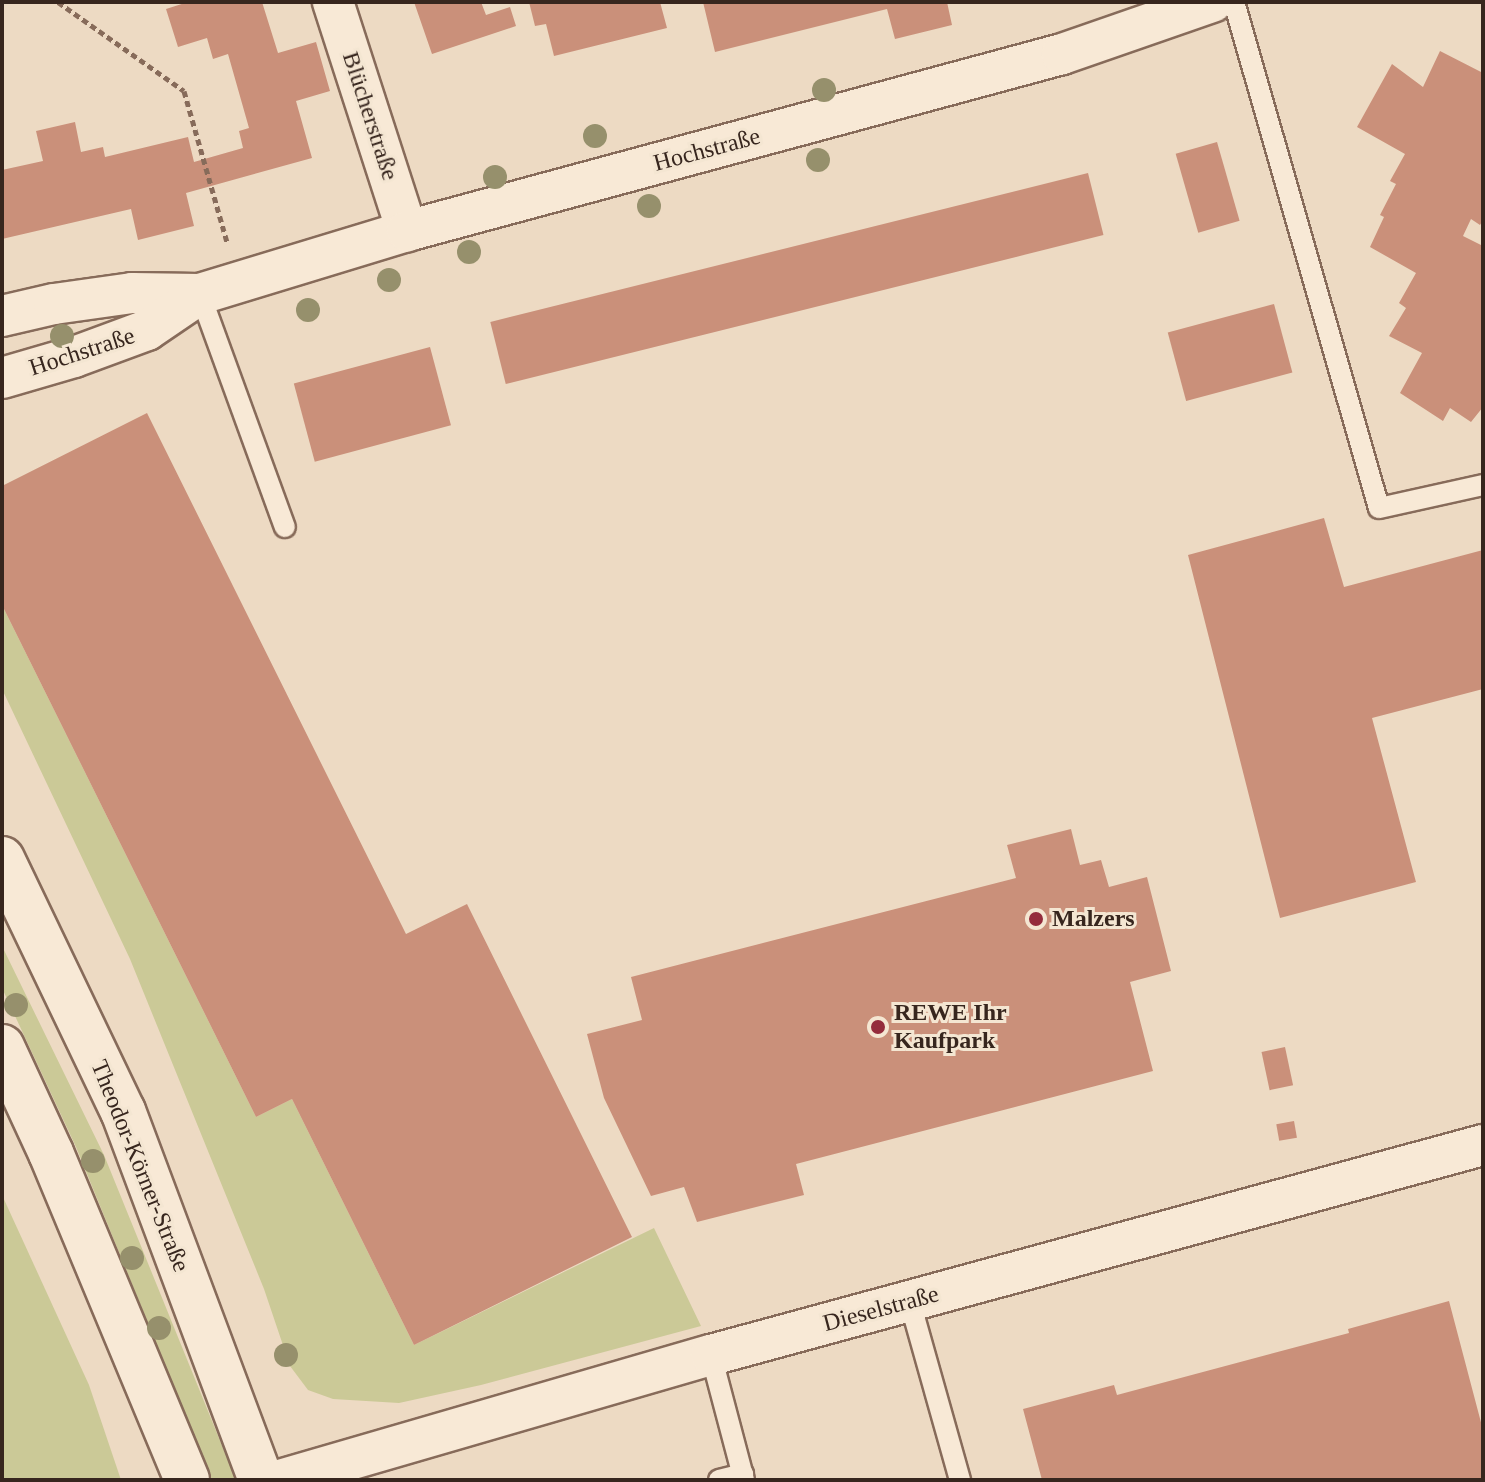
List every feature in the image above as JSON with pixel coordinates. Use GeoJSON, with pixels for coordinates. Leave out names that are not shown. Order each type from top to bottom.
{"type":"FeatureCollection","features":[{"type":"Feature","properties":{"kind":"main road","name":"Theodor-Körner-Straße"},"geometry":{"type":"LineString","coordinates":[[2,859],[123,1111],[261,1480]]}},
{"type":"Feature","properties":{"kind":"main road"},"geometry":{"type":"LineString","coordinates":[[2,1047],[51,1153],[187,1480]]}},
{"type":"Feature","properties":{"kind":"street","name":"Blücherstraße"},"geometry":{"type":"LineString","coordinates":[[333,2],[407,231]]}},
{"type":"Feature","properties":{"kind":"street","name":"Hochstraße"},"geometry":{"type":"LineString","coordinates":[[2,378],[74,357],[147,330],[200,294],[238,282],[407,231],[1062,54],[1134,16],[1212,2]]}},
{"type":"Feature","properties":{"kind":"street","name":"Hochstraße"},"geometry":{"type":"LineString","coordinates":[[2,316],[54,304],[132,293],[200,294]]}},
{"type":"Feature","properties":{"kind":"street","name":"Dieselstraße"},"geometry":{"type":"LineString","coordinates":[[280,1480],[711,1355],[1483,1145]]}},
{"type":"Feature","properties":{"kind":"lane"},"geometry":{"type":"LineString","coordinates":[[1234,2],[1379,508],[1483,485]]}},
{"type":"Feature","properties":{"kind":"lane"},"geometry":{"type":"LineString","coordinates":[[200,294],[285,527]]}},
{"type":"Feature","properties":{"kind":"lane"},"geometry":{"type":"LineString","coordinates":[[910,1302],[960,1480]]}},
{"type":"Feature","properties":{"kind":"lane"},"geometry":{"type":"LineString","coordinates":[[711,1355],[744,1477],[719,1480]]}},
{"type":"Feature","properties":{"kind":"path"},"geometry":{"type":"LineString","coordinates":[[58,2],[184,91],[238,282]]}},
{"type":"Feature","properties":{"kind":"shaded area"},"geometry":{"type":"Polygon","coordinates":[[[2,605],[256,1117],[292,1099],[414,1345],[654,1228],[701,1326],[481,1385],[399,1403],[333,1399],[308,1390],[290,1366],[264,1289],[130,959],[2,689],[2,605]]]}},
{"type":"Feature","properties":{"kind":"shaded area"},"geometry":{"type":"Polygon","coordinates":[[[2,946],[104,1155],[236,1480],[212,1480],[76,1147],[2,988],[2,946]]]}},
{"type":"Feature","properties":{"kind":"shaded area"},"geometry":{"type":"Polygon","coordinates":[[[2,1195],[89,1385],[121,1480],[2,1480],[2,1195]]]}},
{"type":"Feature","properties":{"kind":"building"},"geometry":{"type":"Polygon","coordinates":[[[188,2],[262,2],[278,53],[316,42],[330,91],[296,101],[312,158],[186,193],[194,226],[138,240],[131,209],[2,239],[2,170],[43,161],[36,131],[75,122],[81,152],[103,147],[105,157],[188,137],[194,162],[243,148],[239,131],[249,128],[228,54],[213,59],[207,38],[178,47],[166,9],[188,2]]]}},
{"type":"Feature","properties":{"kind":"building"},"geometry":{"type":"Polygon","coordinates":[[[414,2],[481,2],[486,15],[510,7],[516,26],[432,54],[414,2]]]}},
{"type":"Feature","properties":{"kind":"building"},"geometry":{"type":"Polygon","coordinates":[[[529,2],[660,2],[667,28],[554,56],[546,24],[535,26],[529,2]]]}},
{"type":"Feature","properties":{"kind":"building"},"geometry":{"type":"Polygon","coordinates":[[[703,2],[947,2],[952,25],[895,39],[887,9],[715,52],[703,2]]]}},
{"type":"Feature","properties":{"kind":"building"},"geometry":{"type":"Polygon","coordinates":[[[1440,51],[1483,73],[1483,220],[1480,225],[1471,219],[1463,236],[1483,246],[1483,407],[1471,422],[1450,408],[1443,421],[1400,393],[1422,353],[1389,336],[1406,308],[1399,303],[1416,273],[1370,247],[1384,217],[1380,215],[1396,184],[1390,181],[1405,154],[1357,127],[1392,64],[1423,87],[1440,51]]]}},
{"type":"Feature","properties":{"kind":"building"},"geometry":{"type":"Polygon","coordinates":[[[1217,142],[1240,221],[1198,233],[1176,154],[1217,142]]]}},
{"type":"Feature","properties":{"kind":"building"},"geometry":{"type":"Polygon","coordinates":[[[1088,173],[1103,235],[506,384],[490,322],[1088,173]]]}},
{"type":"Feature","properties":{"kind":"building"},"geometry":{"type":"Polygon","coordinates":[[[1274,304],[1292,373],[1186,401],[1168,332],[1274,304]]]}},
{"type":"Feature","properties":{"kind":"building"},"geometry":{"type":"Polygon","coordinates":[[[430,347],[451,425],[315,462],[294,383],[430,347]]]}},
{"type":"Feature","properties":{"kind":"building"},"geometry":{"type":"Polygon","coordinates":[[[147,413],[406,934],[467,904],[632,1237],[414,1345],[292,1099],[256,1117],[2,605],[2,486],[147,413]]]}},
{"type":"Feature","properties":{"kind":"building"},"geometry":{"type":"Polygon","coordinates":[[[1324,518],[1344,587],[1483,550],[1483,689],[1372,718],[1416,882],[1280,918],[1188,555],[1324,518]]]}},
{"type":"Feature","properties":{"kind":"building","name":"REWE Ihr Kaufpark"},"geometry":{"type":"Polygon","coordinates":[[[1071,829],[1080,865],[1101,860],[1109,887],[1147,877],[1171,971],[1130,982],[1153,1071],[796,1164],[804,1195],[697,1222],[684,1187],[651,1196],[604,1098],[587,1034],[642,1020],[631,977],[1016,878],[1007,845],[1071,829]]]}},
{"type":"Feature","properties":{"kind":"building"},"geometry":{"type":"Polygon","coordinates":[[[1285,1047],[1293,1085],[1270,1090],[1262,1052],[1285,1047]]]}},
{"type":"Feature","properties":{"kind":"building"},"geometry":{"type":"Polygon","coordinates":[[[1294,1121],[1297,1138],[1279,1141],[1276,1124],[1294,1121]]]}},
{"type":"Feature","properties":{"kind":"building"},"geometry":{"type":"Polygon","coordinates":[[[1449,1301],[1483,1430],[1483,1480],[1042,1480],[1023,1409],[1114,1385],[1117,1395],[1349,1333],[1348,1329],[1449,1301]]]}},
{"type":"Feature","properties":{"kind":"place","name":"Malzers"},"geometry":{"type":"Point","coordinates":[1036,919]}},
{"type":"Feature","properties":{"kind":"place","name":"REWE Ihr Kaufpark"},"geometry":{"type":"Point","coordinates":[878,1027]}}]}
